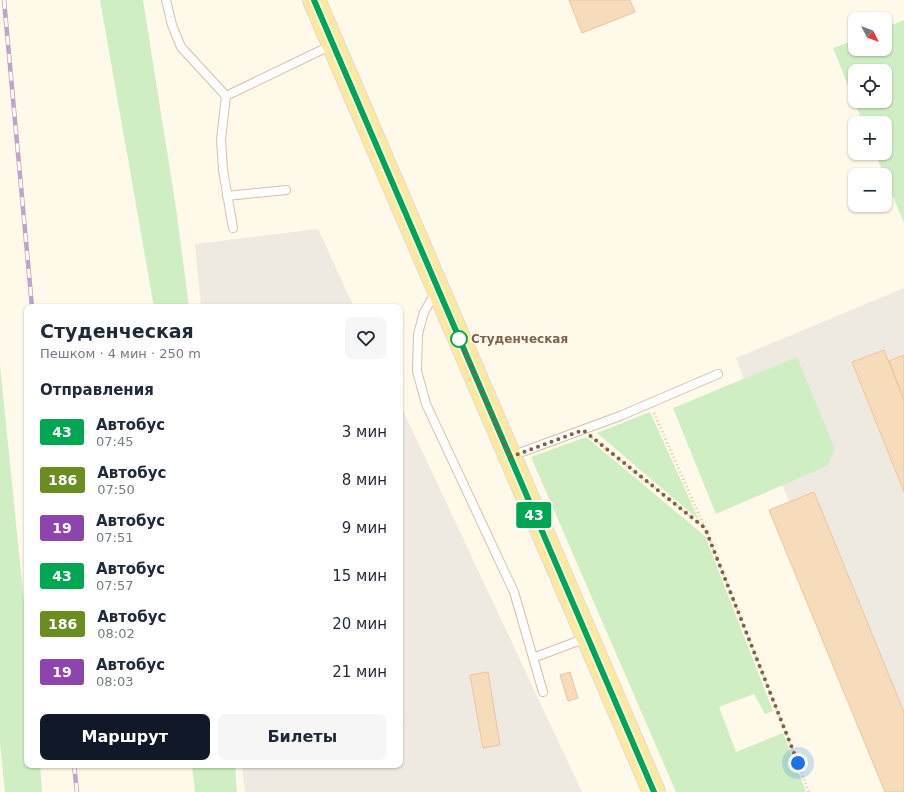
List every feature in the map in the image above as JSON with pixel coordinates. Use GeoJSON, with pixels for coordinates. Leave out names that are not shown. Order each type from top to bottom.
{"type":"FeatureCollection","features":[{"type":"Feature","properties":{"kind":"main road"},"geometry":{"type":"LineString","coordinates":[[314,0],[654,792]]}},
{"type":"Feature","properties":{"kind":"lane"},"geometry":{"type":"LineString","coordinates":[[166,0],[172,25],[181,47],[226,96],[221,139],[223,170],[233,228]]}},
{"type":"Feature","properties":{"kind":"lane"},"geometry":{"type":"LineString","coordinates":[[226,96],[332,44]]}},
{"type":"Feature","properties":{"kind":"lane"},"geometry":{"type":"LineString","coordinates":[[227,196],[286,190]]}},
{"type":"Feature","properties":{"kind":"lane"},"geometry":{"type":"LineString","coordinates":[[438,289],[424,312],[418,334],[417,371],[426,404],[514,592],[543,692]]}},
{"type":"Feature","properties":{"kind":"lane"},"geometry":{"type":"LineString","coordinates":[[510,457],[583,430],[718,374]]}},
{"type":"Feature","properties":{"kind":"lane"},"geometry":{"type":"LineString","coordinates":[[533,658],[587,638]]}},
{"type":"Feature","properties":{"kind":"path"},"geometry":{"type":"LineString","coordinates":[[650,403],[705,528],[809,792]]}},
{"type":"Feature","properties":{"kind":"path"},"geometry":{"type":"LineString","coordinates":[[583,430],[705,528]]}},
{"type":"Feature","properties":{"kind":"shaded area"},"geometry":{"type":"Polygon","coordinates":[[[318,229],[353,304],[201,304],[195,244],[318,229]]]}},
{"type":"Feature","properties":{"kind":"shaded area"},"geometry":{"type":"Polygon","coordinates":[[[904,288],[904,792],[895,792],[736,358],[904,288]]]}},
{"type":"Feature","properties":{"kind":"shaded area"},"geometry":{"type":"Polygon","coordinates":[[[403,410],[582,792],[245,792],[242,768],[403,768],[403,410]]]}},
{"type":"Feature","properties":{"kind":"green space"},"geometry":{"type":"Polygon","coordinates":[[[100,0],[143,0],[176,208],[189,304],[153,304],[100,0]]]}},
{"type":"Feature","properties":{"kind":"green space"},"geometry":{"type":"Polygon","coordinates":[[[904,20],[904,223],[892,194],[892,168],[881,168],[878,160],[892,160],[892,116],[860,116],[857,108],[892,108],[892,64],[848,64],[848,86],[833,48],[848,43],[848,56],[892,56],[892,25],[904,20]]]}},
{"type":"Feature","properties":{"kind":"green space"},"geometry":{"type":"Polygon","coordinates":[[[797,357],[835,449],[827,466],[716,514],[673,408],[797,357]]]}},
{"type":"Feature","properties":{"kind":"green space"},"geometry":{"type":"Polygon","coordinates":[[[0,365],[24,602],[24,768],[40,768],[42,792],[5,792],[0,743],[0,365]]]}},
{"type":"Feature","properties":{"kind":"green space"},"geometry":{"type":"Polygon","coordinates":[[[650,412],[699,520],[597,433],[650,412]]]}},
{"type":"Feature","properties":{"kind":"green space"},"geometry":{"type":"Polygon","coordinates":[[[586,437],[705,536],[773,711],[765,714],[754,694],[719,707],[736,752],[783,733],[806,792],[676,792],[531,457],[586,437]]]}},
{"type":"Feature","properties":{"kind":"green space"},"geometry":{"type":"Polygon","coordinates":[[[192,768],[235,768],[237,792],[195,792],[192,768]]]}},
{"type":"Feature","properties":{"kind":"building"},"geometry":{"type":"Polygon","coordinates":[[[569,0],[630,0],[635,12],[582,33],[569,0]]]}},
{"type":"Feature","properties":{"kind":"building"},"geometry":{"type":"Polygon","coordinates":[[[884,350],[904,400],[904,492],[852,362],[884,350]]]}},
{"type":"Feature","properties":{"kind":"building"},"geometry":{"type":"Polygon","coordinates":[[[904,355],[904,400],[889,361],[904,355]]]}},
{"type":"Feature","properties":{"kind":"building"},"geometry":{"type":"Polygon","coordinates":[[[814,492],[904,712],[904,792],[885,792],[769,510],[814,492]]]}},
{"type":"Feature","properties":{"kind":"building"},"geometry":{"type":"Polygon","coordinates":[[[488,672],[500,745],[483,748],[470,675],[488,672]]]}},
{"type":"Feature","properties":{"kind":"building"},"geometry":{"type":"Polygon","coordinates":[[[570,672],[578,698],[568,701],[560,675],[570,672]]]}},
{"type":"Feature","properties":{"kind":"railway"},"geometry":{"type":"LineString","coordinates":[[4,0],[32,304]]}},
{"type":"Feature","properties":{"kind":"railway"},"geometry":{"type":"LineString","coordinates":[[74,768],[77,792]]}},
{"type":"Feature","properties":{"kind":"bus line","name":"43"},"geometry":{"type":"LineString","coordinates":[[314,0],[654,792]]}},
{"type":"Feature","properties":{"kind":"place","name":"Студенческая"},"geometry":{"type":"Point","coordinates":[459,339]}},
{"type":"Feature","properties":{"kind":"route"},"geometry":{"type":"LineString","coordinates":[[459,339],[510,457],[583,430],[705,528],[798,763]]}}]}
